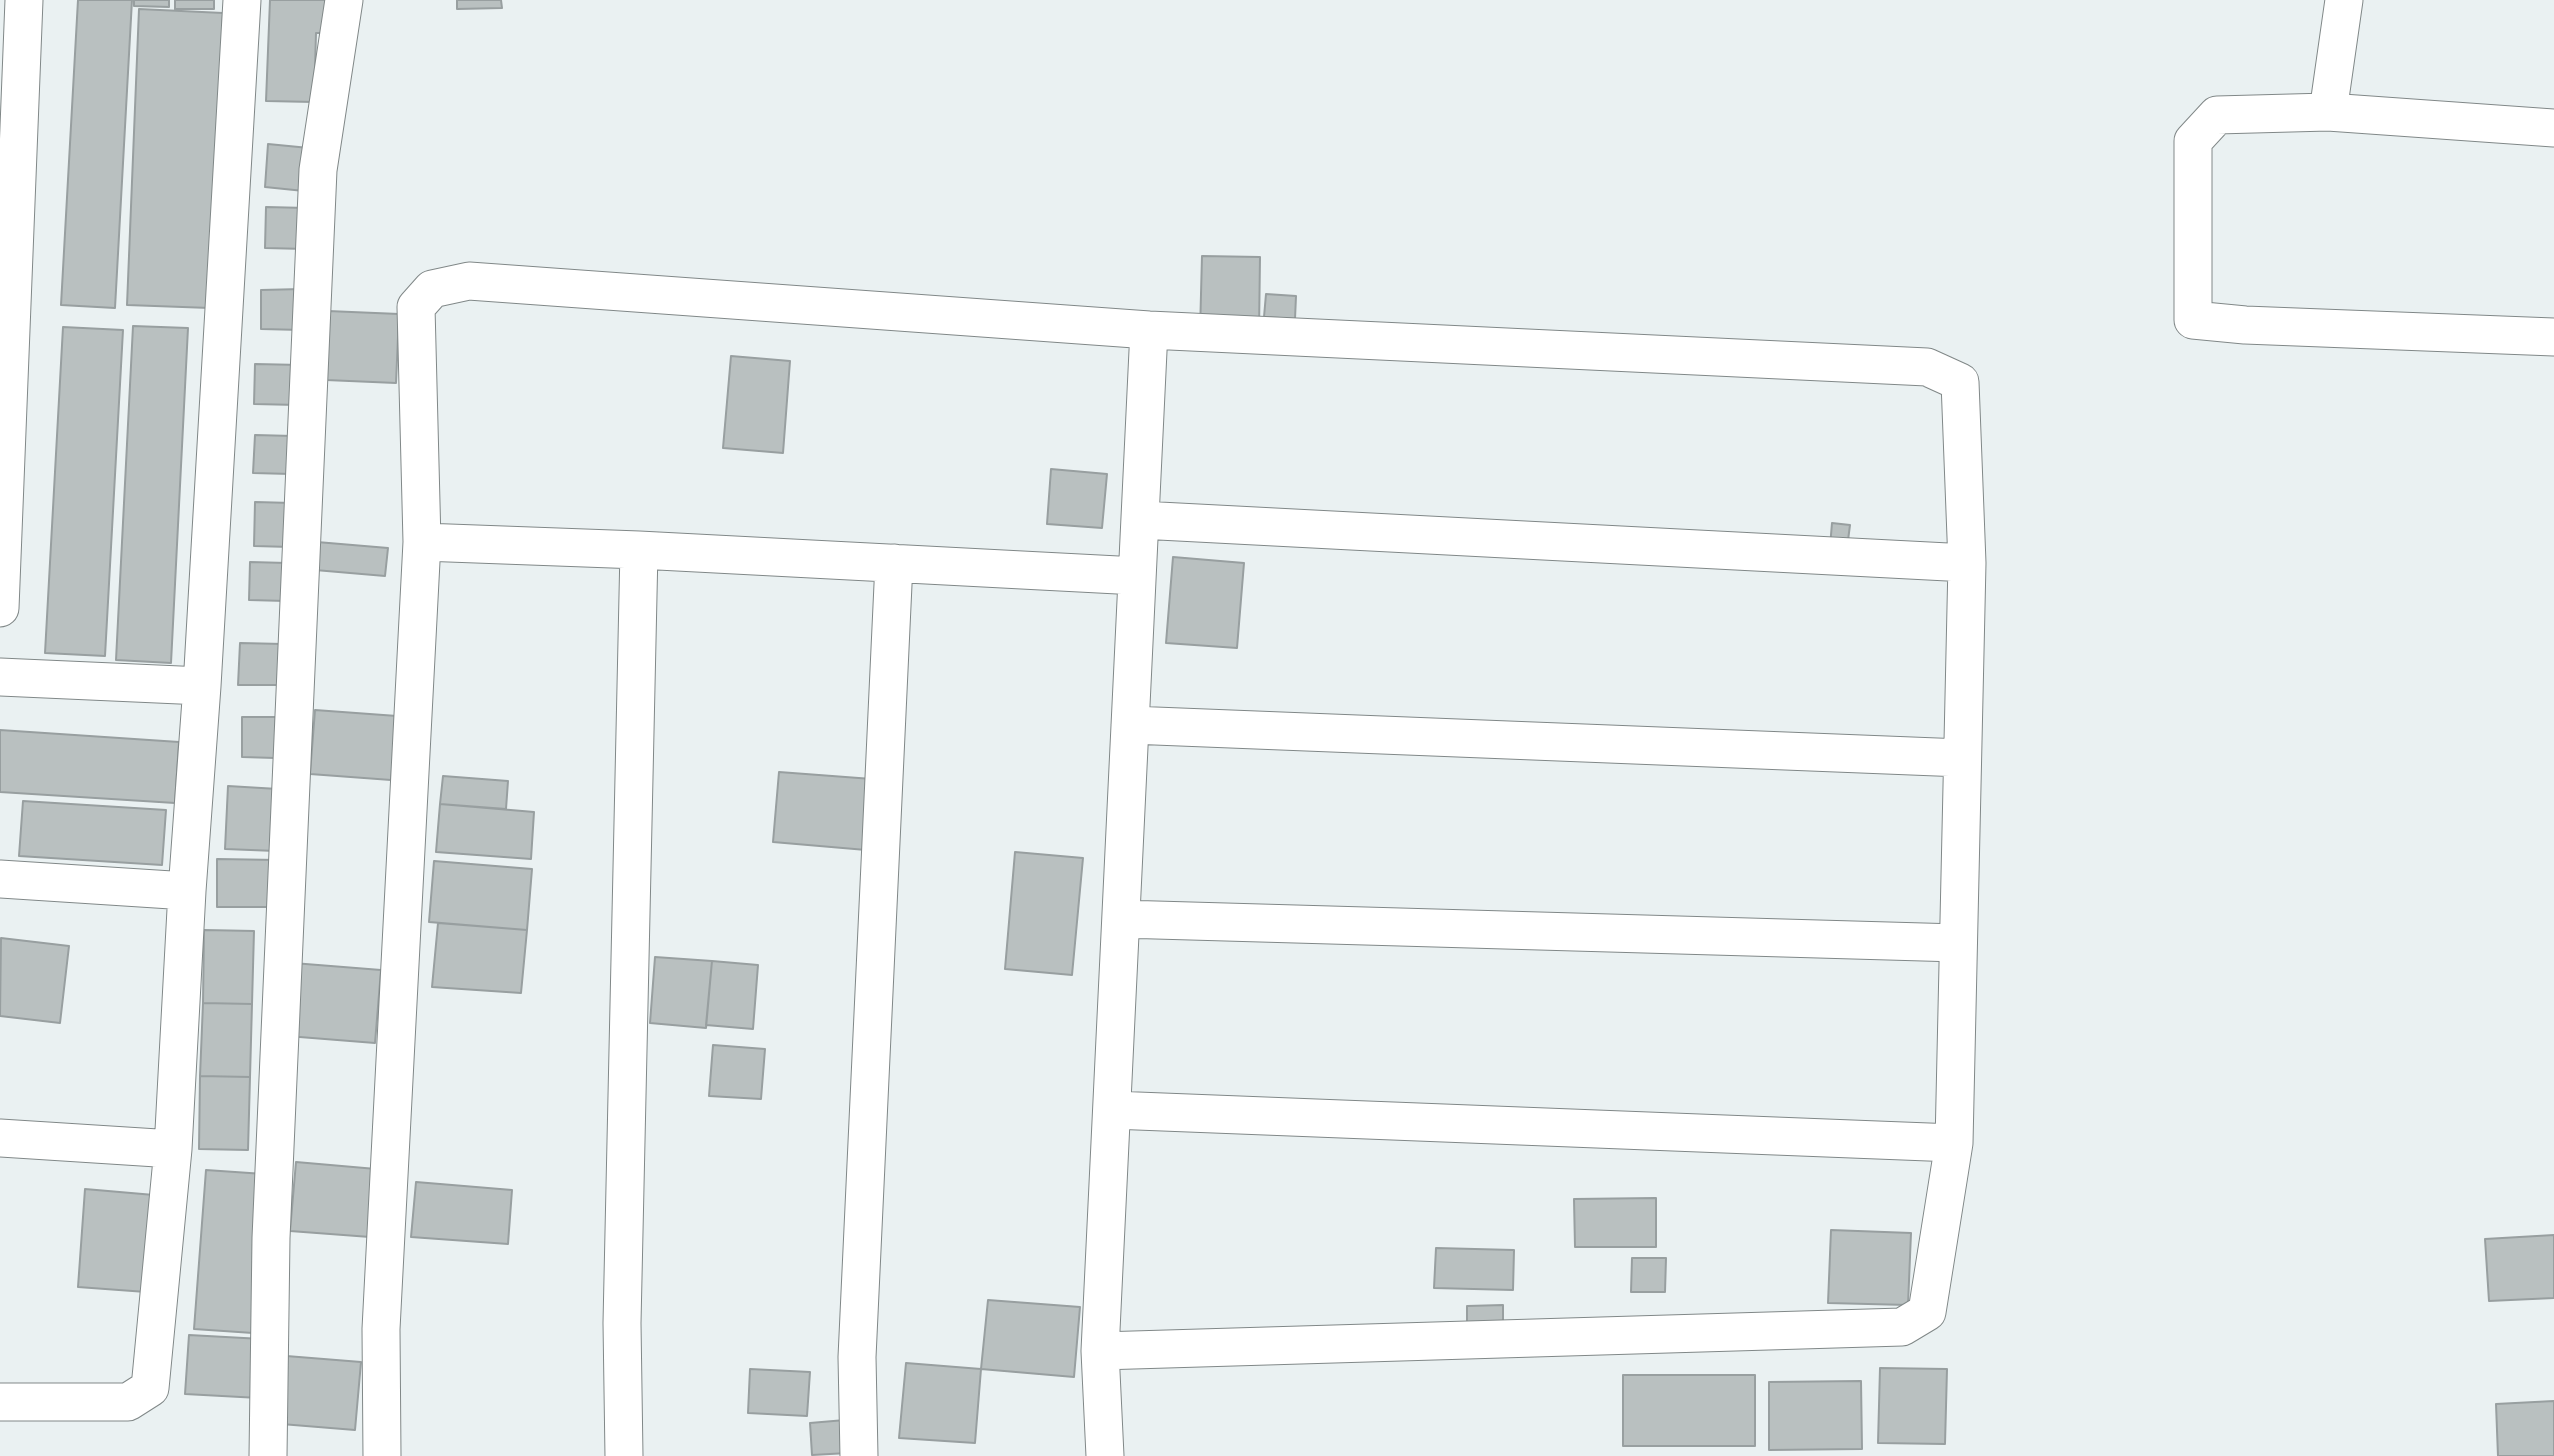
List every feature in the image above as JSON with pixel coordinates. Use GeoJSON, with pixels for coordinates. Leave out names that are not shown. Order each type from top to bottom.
{"type":"FeatureCollection","features":[{"type":"Feature","properties":{"kind":"street"},"geometry":{"type":"LineString","coordinates":[[0,608],[24,0]]}},
{"type":"Feature","properties":{"kind":"street"},"geometry":{"type":"LineString","coordinates":[[0,1402],[128,1402],[150,1388],[173,1149],[242,0]]}},
{"type":"Feature","properties":{"kind":"street"},"geometry":{"type":"LineString","coordinates":[[268,1456],[271,1238],[318,170],[344,0]]}},
{"type":"Feature","properties":{"kind":"street"},"geometry":{"type":"LineString","coordinates":[[2328,112],[2344,0]]}},
{"type":"Feature","properties":{"kind":"street"},"geometry":{"type":"LineString","coordinates":[[2554,128],[2328,112],[2217,116],[2193,141],[2193,320],[2245,325],[2554,337]]}},
{"type":"Feature","properties":{"kind":"street"},"geometry":{"type":"LineString","coordinates":[[382,1456],[381,1329],[422,542],[416,307],[432,289],[469,281],[1149,330],[1927,367],[1960,382],[1967,563],[1954,1143],[1927,1312],[1902,1327],[1100,1351]]}},
{"type":"Feature","properties":{"kind":"street"},"geometry":{"type":"LineString","coordinates":[[1105,1456],[1100,1351],[1149,330]]}},
{"type":"Feature","properties":{"kind":"street"},"geometry":{"type":"LineString","coordinates":[[1140,520],[1967,563]]}},
{"type":"Feature","properties":{"kind":"street"},"geometry":{"type":"LineString","coordinates":[[422,542],[639,550],[1137,576]]}},
{"type":"Feature","properties":{"kind":"street"},"geometry":{"type":"LineString","coordinates":[[624,1456],[622,1309],[639,550]]}},
{"type":"Feature","properties":{"kind":"street"},"geometry":{"type":"LineString","coordinates":[[859,1456],[857,1357],[894,563]]}},
{"type":"Feature","properties":{"kind":"street"},"geometry":{"type":"LineString","coordinates":[[0,677],[202,686]]}},
{"type":"Feature","properties":{"kind":"street"},"geometry":{"type":"LineString","coordinates":[[1130,725],[1962,758]]}},
{"type":"Feature","properties":{"kind":"street"},"geometry":{"type":"LineString","coordinates":[[0,879],[187,891]]}},
{"type":"Feature","properties":{"kind":"street"},"geometry":{"type":"LineString","coordinates":[[1121,919],[1958,943]]}},
{"type":"Feature","properties":{"kind":"street"},"geometry":{"type":"LineString","coordinates":[[1112,1110],[1954,1143]]}},
{"type":"Feature","properties":{"kind":"street"},"geometry":{"type":"LineString","coordinates":[[0,1138],[173,1149]]}},
{"type":"Feature","properties":{"kind":"building"},"geometry":{"type":"Polygon","coordinates":[[[78,0],[132,0],[115,308],[61,305],[78,0]]]}},
{"type":"Feature","properties":{"kind":"building"},"geometry":{"type":"Polygon","coordinates":[[[134,0],[169,0],[169,7],[134,6],[134,0]]]}},
{"type":"Feature","properties":{"kind":"building"},"geometry":{"type":"Polygon","coordinates":[[[175,0],[214,0],[214,9],[175,9],[175,0]]]}},
{"type":"Feature","properties":{"kind":"building"},"geometry":{"type":"Polygon","coordinates":[[[270,0],[329,0],[328,33],[316,33],[314,102],[266,101],[270,0]]]}},
{"type":"Feature","properties":{"kind":"building"},"geometry":{"type":"Polygon","coordinates":[[[457,0],[501,0],[502,8],[457,9],[457,0]]]}},
{"type":"Feature","properties":{"kind":"building"},"geometry":{"type":"Polygon","coordinates":[[[139,9],[223,13],[210,308],[127,305],[139,9]]]}},
{"type":"Feature","properties":{"kind":"building"},"geometry":{"type":"Polygon","coordinates":[[[268,144],[309,148],[304,191],[265,187],[268,144]]]}},
{"type":"Feature","properties":{"kind":"building"},"geometry":{"type":"Polygon","coordinates":[[[266,207],[307,208],[306,249],[265,248],[266,207]]]}},
{"type":"Feature","properties":{"kind":"building"},"geometry":{"type":"Polygon","coordinates":[[[1202,256],[1260,257],[1259,332],[1200,332],[1202,256]]]}},
{"type":"Feature","properties":{"kind":"building"},"geometry":{"type":"Polygon","coordinates":[[[302,289],[302,330],[261,329],[261,290],[302,289]]]}},
{"type":"Feature","properties":{"kind":"building"},"geometry":{"type":"Polygon","coordinates":[[[1266,294],[1296,296],[1295,319],[1264,317],[1266,294]]]}},
{"type":"Feature","properties":{"kind":"building"},"geometry":{"type":"Polygon","coordinates":[[[328,311],[399,314],[396,383],[326,380],[328,311]]]}},
{"type":"Feature","properties":{"kind":"building"},"geometry":{"type":"Polygon","coordinates":[[[133,326],[188,328],[171,663],[116,660],[133,326]]]}},
{"type":"Feature","properties":{"kind":"building"},"geometry":{"type":"Polygon","coordinates":[[[63,327],[123,330],[105,656],[45,653],[63,327]]]}},
{"type":"Feature","properties":{"kind":"building"},"geometry":{"type":"Polygon","coordinates":[[[731,356],[790,361],[783,453],[723,448],[731,356]]]}},
{"type":"Feature","properties":{"kind":"building"},"geometry":{"type":"Polygon","coordinates":[[[255,364],[301,365],[298,405],[254,404],[255,364]]]}},
{"type":"Feature","properties":{"kind":"building"},"geometry":{"type":"Polygon","coordinates":[[[255,435],[293,436],[291,474],[253,473],[255,435]]]}},
{"type":"Feature","properties":{"kind":"building"},"geometry":{"type":"Polygon","coordinates":[[[1051,469],[1107,474],[1102,528],[1047,524],[1051,469]]]}},
{"type":"Feature","properties":{"kind":"building"},"geometry":{"type":"Polygon","coordinates":[[[255,502],[292,503],[291,547],[254,546],[255,502]]]}},
{"type":"Feature","properties":{"kind":"building"},"geometry":{"type":"Polygon","coordinates":[[[1832,523],[1850,525],[1847,548],[1830,547],[1832,523]]]}},
{"type":"Feature","properties":{"kind":"building"},"geometry":{"type":"Polygon","coordinates":[[[317,542],[388,548],[385,576],[315,570],[317,542]]]}},
{"type":"Feature","properties":{"kind":"building"},"geometry":{"type":"Polygon","coordinates":[[[1173,557],[1244,563],[1237,648],[1166,643],[1173,557]]]}},
{"type":"Feature","properties":{"kind":"building"},"geometry":{"type":"Polygon","coordinates":[[[250,562],[287,563],[286,601],[249,600],[250,562]]]}},
{"type":"Feature","properties":{"kind":"building"},"geometry":{"type":"Polygon","coordinates":[[[240,643],[283,644],[281,685],[238,685],[240,643]]]}},
{"type":"Feature","properties":{"kind":"building"},"geometry":{"type":"Polygon","coordinates":[[[315,710],[397,716],[391,780],[310,774],[315,710]]]}},
{"type":"Feature","properties":{"kind":"building"},"geometry":{"type":"Polygon","coordinates":[[[242,717],[276,717],[275,758],[242,757],[242,717]]]}},
{"type":"Feature","properties":{"kind":"building"},"geometry":{"type":"Polygon","coordinates":[[[0,730],[179,742],[175,803],[0,792],[0,730]]]}},
{"type":"Feature","properties":{"kind":"building"},"geometry":{"type":"Polygon","coordinates":[[[779,772],[872,779],[866,850],[773,842],[779,772]]]}},
{"type":"Feature","properties":{"kind":"building"},"geometry":{"type":"Polygon","coordinates":[[[443,776],[508,781],[506,809],[440,804],[443,776]]]}},
{"type":"Feature","properties":{"kind":"building"},"geometry":{"type":"Polygon","coordinates":[[[228,786],[278,789],[276,851],[225,849],[228,786]]]}},
{"type":"Feature","properties":{"kind":"building"},"geometry":{"type":"Polygon","coordinates":[[[23,801],[166,810],[162,865],[19,856],[23,801]]]}},
{"type":"Feature","properties":{"kind":"building"},"geometry":{"type":"Polygon","coordinates":[[[440,804],[534,812],[531,859],[436,852],[440,804]]]}},
{"type":"Feature","properties":{"kind":"building"},"geometry":{"type":"Polygon","coordinates":[[[1015,852],[1083,858],[1072,975],[1005,969],[1015,852]]]}},
{"type":"Feature","properties":{"kind":"building"},"geometry":{"type":"Polygon","coordinates":[[[217,859],[278,860],[278,907],[217,907],[217,859]]]}},
{"type":"Feature","properties":{"kind":"building"},"geometry":{"type":"Polygon","coordinates":[[[434,861],[532,869],[527,930],[429,922],[434,861]]]}},
{"type":"Feature","properties":{"kind":"building"},"geometry":{"type":"Polygon","coordinates":[[[438,923],[527,930],[521,993],[432,987],[438,923]]]}},
{"type":"Feature","properties":{"kind":"building"},"geometry":{"type":"Polygon","coordinates":[[[204,930],[254,931],[252,1004],[203,1003],[204,930]]]}},
{"type":"Feature","properties":{"kind":"building"},"geometry":{"type":"Polygon","coordinates":[[[1,938],[69,946],[60,1023],[0,1016],[1,938]]]}},
{"type":"Feature","properties":{"kind":"building"},"geometry":{"type":"Polygon","coordinates":[[[655,957],[712,961],[706,1028],[650,1023],[655,957]]]}},
{"type":"Feature","properties":{"kind":"building"},"geometry":{"type":"Polygon","coordinates":[[[712,961],[758,965],[753,1029],[706,1025],[712,961]]]}},
{"type":"Feature","properties":{"kind":"building"},"geometry":{"type":"Polygon","coordinates":[[[293,963],[381,970],[375,1043],[287,1036],[293,963]]]}},
{"type":"Feature","properties":{"kind":"building"},"geometry":{"type":"Polygon","coordinates":[[[203,1003],[252,1004],[250,1077],[200,1076],[203,1003]]]}},
{"type":"Feature","properties":{"kind":"building"},"geometry":{"type":"Polygon","coordinates":[[[713,1045],[765,1049],[761,1099],[709,1096],[713,1045]]]}},
{"type":"Feature","properties":{"kind":"building"},"geometry":{"type":"Polygon","coordinates":[[[200,1076],[250,1077],[248,1150],[199,1149],[200,1076]]]}},
{"type":"Feature","properties":{"kind":"building"},"geometry":{"type":"Polygon","coordinates":[[[296,1162],[376,1169],[370,1237],[290,1231],[296,1162]]]}},
{"type":"Feature","properties":{"kind":"building"},"geometry":{"type":"Polygon","coordinates":[[[206,1170],[264,1174],[253,1333],[194,1329],[206,1170]]]}},
{"type":"Feature","properties":{"kind":"building"},"geometry":{"type":"Polygon","coordinates":[[[416,1182],[512,1190],[508,1244],[411,1237],[416,1182]]]}},
{"type":"Feature","properties":{"kind":"building"},"geometry":{"type":"Polygon","coordinates":[[[85,1189],[154,1195],[146,1292],[78,1287],[85,1189]]]}},
{"type":"Feature","properties":{"kind":"building"},"geometry":{"type":"Polygon","coordinates":[[[1656,1198],[1656,1247],[1575,1247],[1574,1199],[1656,1198]]]}},
{"type":"Feature","properties":{"kind":"building"},"geometry":{"type":"Polygon","coordinates":[[[1831,1230],[1911,1233],[1908,1305],[1828,1303],[1831,1230]]]}},
{"type":"Feature","properties":{"kind":"building"},"geometry":{"type":"Polygon","coordinates":[[[2554,1235],[2554,1298],[2489,1301],[2485,1239],[2554,1235]]]}},
{"type":"Feature","properties":{"kind":"building"},"geometry":{"type":"Polygon","coordinates":[[[1436,1248],[1514,1250],[1513,1290],[1434,1288],[1436,1248]]]}},
{"type":"Feature","properties":{"kind":"building"},"geometry":{"type":"Polygon","coordinates":[[[1632,1258],[1666,1258],[1665,1292],[1631,1292],[1632,1258]]]}},
{"type":"Feature","properties":{"kind":"building"},"geometry":{"type":"Polygon","coordinates":[[[988,1300],[1080,1307],[1074,1377],[981,1369],[988,1300]]]}},
{"type":"Feature","properties":{"kind":"building"},"geometry":{"type":"Polygon","coordinates":[[[1503,1305],[1503,1336],[1467,1337],[1467,1306],[1503,1305]]]}},
{"type":"Feature","properties":{"kind":"building"},"geometry":{"type":"Polygon","coordinates":[[[189,1335],[262,1339],[259,1398],[185,1394],[189,1335]]]}},
{"type":"Feature","properties":{"kind":"building"},"geometry":{"type":"Polygon","coordinates":[[[274,1355],[361,1362],[355,1430],[269,1423],[274,1355]]]}},
{"type":"Feature","properties":{"kind":"building"},"geometry":{"type":"Polygon","coordinates":[[[906,1363],[981,1369],[975,1443],[899,1438],[906,1363]]]}},
{"type":"Feature","properties":{"kind":"building"},"geometry":{"type":"Polygon","coordinates":[[[1880,1368],[1947,1369],[1945,1444],[1878,1443],[1880,1368]]]}},
{"type":"Feature","properties":{"kind":"building"},"geometry":{"type":"Polygon","coordinates":[[[750,1369],[810,1372],[807,1416],[748,1413],[750,1369]]]}},
{"type":"Feature","properties":{"kind":"building"},"geometry":{"type":"Polygon","coordinates":[[[1623,1375],[1755,1375],[1755,1446],[1623,1446],[1623,1375]]]}},
{"type":"Feature","properties":{"kind":"building"},"geometry":{"type":"Polygon","coordinates":[[[1861,1381],[1862,1449],[1769,1450],[1769,1382],[1861,1381]]]}},
{"type":"Feature","properties":{"kind":"building"},"geometry":{"type":"Polygon","coordinates":[[[2554,1401],[2554,1456],[2498,1456],[2496,1404],[2554,1401]]]}},
{"type":"Feature","properties":{"kind":"building"},"geometry":{"type":"Polygon","coordinates":[[[845,1420],[848,1453],[812,1455],[810,1423],[845,1420]]]}}]}
